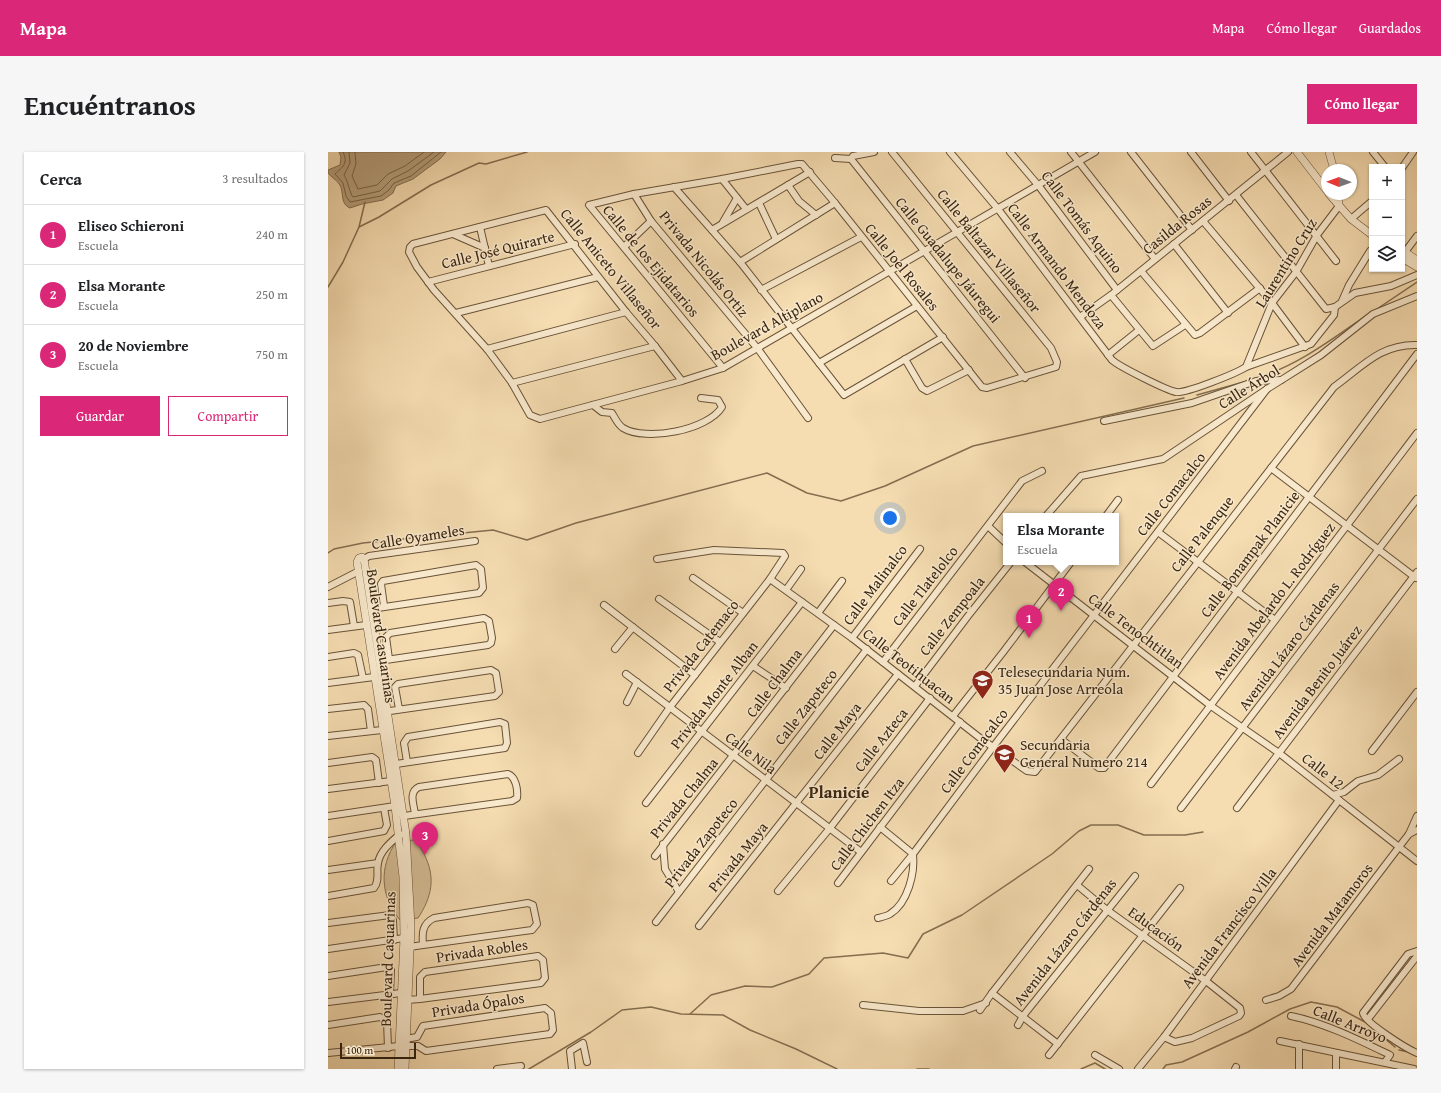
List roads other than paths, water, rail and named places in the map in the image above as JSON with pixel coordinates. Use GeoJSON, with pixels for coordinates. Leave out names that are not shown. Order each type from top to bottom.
{"type":"FeatureCollection","features":[{"type":"Feature","properties":{"kind":"street"},"geometry":{"type":"LineString","coordinates":[[835,158],[851,159],[853,156],[874,152]]}},
{"type":"Feature","properties":{"kind":"street","name":"Calle Baltazar Villaseñor"},"geometry":{"type":"LineString","coordinates":[[892,152],[1051,348],[1057,362],[1054,368],[1025,378]]}},
{"type":"Feature","properties":{"kind":"street","name":"Calle Armando Mendoza"},"geometry":{"type":"LineString","coordinates":[[950,152],[998,209],[1108,355],[1117,364],[1176,393],[1190,391]]}},
{"type":"Feature","properties":{"kind":"street","name":"Calle Tomás Aquino"},"geometry":{"type":"LineString","coordinates":[[1010,152],[1038,185],[1117,290]]}},
{"type":"Feature","properties":{"kind":"street"},"geometry":{"type":"LineString","coordinates":[[1071,152],[1155,259]]}},
{"type":"Feature","properties":{"kind":"street","name":"Boulevard Altiplano"},"geometry":{"type":"LineString","coordinates":[[410,247],[410,252],[417,266],[428,282],[487,349],[512,383],[530,415],[540,419],[682,382],[723,368],[1095,152]]}},
{"type":"Feature","properties":{"kind":"street"},"geometry":{"type":"LineString","coordinates":[[1131,152],[1192,230]]}},
{"type":"Feature","properties":{"kind":"street"},"geometry":{"type":"LineString","coordinates":[[1191,152],[1228,201]]}},
{"type":"Feature","properties":{"kind":"street"},"geometry":{"type":"LineString","coordinates":[[1251,152],[1336,261]]}},
{"type":"Feature","properties":{"kind":"street","name":"Casilda Rosas"},"geometry":{"type":"LineString","coordinates":[[1080,317],[1111,295],[1288,152]]}},
{"type":"Feature","properties":{"kind":"street"},"geometry":{"type":"LineString","coordinates":[[1297,152],[1321,183]]}},
{"type":"Feature","properties":{"kind":"street"},"geometry":{"type":"LineString","coordinates":[[1329,152],[1332,164]]}},
{"type":"Feature","properties":{"kind":"street"},"geometry":{"type":"LineString","coordinates":[[1373,152],[1383,164]]}},
{"type":"Feature","properties":{"kind":"street"},"geometry":{"type":"LineString","coordinates":[[1405,164],[1413,152]]}},
{"type":"Feature","properties":{"kind":"street","name":"Calle Guadalupe Jáuregui"},"geometry":{"type":"LineString","coordinates":[[851,159],[925,250],[1025,378]]}},
{"type":"Feature","properties":{"kind":"street","name":"Calle Joel Rosales"},"geometry":{"type":"LineString","coordinates":[[798,164],[805,166],[861,237],[985,388],[1025,378]]}},
{"type":"Feature","properties":{"kind":"street","name":"Calle de los Ejidatarios"},"geometry":{"type":"LineString","coordinates":[[723,368],[589,205],[634,194],[798,164]]}},
{"type":"Feature","properties":{"kind":"street"},"geometry":{"type":"LineString","coordinates":[[712,230],[810,172]]}},
{"type":"Feature","properties":{"kind":"street"},"geometry":{"type":"LineString","coordinates":[[722,179],[746,210]]}},
{"type":"Feature","properties":{"kind":"street"},"geometry":{"type":"LineString","coordinates":[[788,185],[799,201],[816,215]]}},
{"type":"Feature","properties":{"kind":"street"},"geometry":{"type":"LineString","coordinates":[[674,187],[740,262],[843,394],[846,395],[943,337]]}},
{"type":"Feature","properties":{"kind":"street","name":"Privada Nicolás Ortiz"},"geometry":{"type":"LineString","coordinates":[[634,194],[651,222],[758,349],[808,418]]}},
{"type":"Feature","properties":{"kind":"street"},"geometry":{"type":"LineString","coordinates":[[1236,195],[1324,307],[1332,308],[1355,293],[1391,286],[1417,275]]}},
{"type":"Feature","properties":{"kind":"street"},"geometry":{"type":"LineString","coordinates":[[722,224],[737,198]]}},
{"type":"Feature","properties":{"kind":"street"},"geometry":{"type":"LineString","coordinates":[[1334,200],[1351,219],[1369,233]]}},
{"type":"Feature","properties":{"kind":"street"},"geometry":{"type":"LineString","coordinates":[[1338,200],[1339,206]]}},
{"type":"Feature","properties":{"kind":"street"},"geometry":{"type":"LineString","coordinates":[[759,203],[776,239]]}},
{"type":"Feature","properties":{"kind":"street"},"geometry":{"type":"LineString","coordinates":[[740,262],[835,203]]}},
{"type":"Feature","properties":{"kind":"street"},"geometry":{"type":"LineString","coordinates":[[1351,219],[1369,203]]}},
{"type":"Feature","properties":{"kind":"street","name":"Laurentino Cruz"},"geometry":{"type":"LineString","coordinates":[[1246,367],[1272,303],[1296,272],[1317,235],[1339,206]]}},
{"type":"Feature","properties":{"kind":"street","name":"Calle Aniceto Villaseñor"},"geometry":{"type":"LineString","coordinates":[[410,247],[413,244],[546,210],[575,244],[598,277],[626,312],[656,346],[682,382]]}},
{"type":"Feature","properties":{"kind":"street"},"geometry":{"type":"LineString","coordinates":[[1203,221],[1260,288],[1305,347]]}},
{"type":"Feature","properties":{"kind":"street"},"geometry":{"type":"LineString","coordinates":[[624,247],[651,222]]}},
{"type":"Feature","properties":{"kind":"street"},"geometry":{"type":"LineString","coordinates":[[480,227],[489,266]]}},
{"type":"Feature","properties":{"kind":"street"},"geometry":{"type":"LineString","coordinates":[[453,234],[485,248]]}},
{"type":"Feature","properties":{"kind":"street"},"geometry":{"type":"LineString","coordinates":[[1405,251],[1417,236]]}},
{"type":"Feature","properties":{"kind":"street"},"geometry":{"type":"LineString","coordinates":[[761,290],[861,237]]}},
{"type":"Feature","properties":{"kind":"street","name":"Calle José Quirarte"},"geometry":{"type":"LineString","coordinates":[[428,282],[575,244]]}},
{"type":"Feature","properties":{"kind":"street"},"geometry":{"type":"LineString","coordinates":[[1174,244],[1228,313]]}},
{"type":"Feature","properties":{"kind":"street"},"geometry":{"type":"LineString","coordinates":[[1342,301],[1349,285],[1369,254]]}},
{"type":"Feature","properties":{"kind":"street"},"geometry":{"type":"LineString","coordinates":[[1405,254],[1417,260]]}},
{"type":"Feature","properties":{"kind":"street"},"geometry":{"type":"LineString","coordinates":[[1405,255],[1417,267]]}},
{"type":"Feature","properties":{"kind":"street"},"geometry":{"type":"LineString","coordinates":[[1141,271],[1192,333],[1197,335],[1260,288]]}},
{"type":"Feature","properties":{"kind":"street"},"geometry":{"type":"LineString","coordinates":[[456,313],[598,277]]}},
{"type":"Feature","properties":{"kind":"street","name":"Calle Tomás Aquino"},"geometry":{"type":"LineString","coordinates":[[1111,295],[1139,330],[1155,346],[1185,325]]}},
{"type":"Feature","properties":{"kind":"street","name":"Calle Árbol"},"geometry":{"type":"LineString","coordinates":[[1048,513],[1077,478],[1084,474],[1163,459],[1267,389],[1321,356],[1373,314],[1417,296]]}},
{"type":"Feature","properties":{"kind":"street"},"geometry":{"type":"LineString","coordinates":[[819,363],[917,306]]}},
{"type":"Feature","properties":{"kind":"street"},"geometry":{"type":"LineString","coordinates":[[1192,403],[1190,391],[1246,367],[1311,344],[1334,315],[1332,308]]}},
{"type":"Feature","properties":{"kind":"street"},"geometry":{"type":"LineString","coordinates":[[487,349],[626,312]]}},
{"type":"Feature","properties":{"kind":"street"},"geometry":{"type":"LineString","coordinates":[[1108,355],[1139,330]]}},
{"type":"Feature","properties":{"kind":"street","name":"Calle Palenque"},"geometry":{"type":"LineString","coordinates":[[1032,772],[1037,771],[1062,740],[1197,562],[1334,386],[1369,360],[1387,349],[1417,345]]}},
{"type":"Feature","properties":{"kind":"street"},"geometry":{"type":"LineString","coordinates":[[512,383],[656,346]]}},
{"type":"Feature","properties":{"kind":"street","name":"Calle Bonampak Planicie"},"geometry":{"type":"LineString","coordinates":[[1062,740],[1102,769],[1238,592],[1417,354]]}},
{"type":"Feature","properties":{"kind":"street"},"geometry":{"type":"LineString","coordinates":[[905,359],[922,388],[927,391],[969,370]]}},
{"type":"Feature","properties":{"kind":"street"},"geometry":{"type":"LineString","coordinates":[[1104,421],[1192,403],[1256,381],[1283,380]]}},
{"type":"Feature","properties":{"kind":"street","name":"Calle Comacalco"},"geometry":{"type":"LineString","coordinates":[[891,881],[1267,389]]}},
{"type":"Feature","properties":{"kind":"street"},"geometry":{"type":"LineString","coordinates":[[593,405],[602,412],[612,413],[619,425],[631,432],[664,432],[690,429],[700,425],[722,407],[718,400],[701,398]]}},
{"type":"Feature","properties":{"kind":"street","name":"Avenida Abelardo L. Rodríguez"},"geometry":{"type":"LineString","coordinates":[[1151,784],[1212,706],[1275,620],[1417,433]]}},
{"type":"Feature","properties":{"kind":"street"},"geometry":{"type":"LineString","coordinates":[[1271,468],[1310,496],[1379,550],[1416,575]]}},
{"type":"Feature","properties":{"kind":"street"},"geometry":{"type":"LineString","coordinates":[[1003,540],[988,526],[1022,481],[1042,471]]}},
{"type":"Feature","properties":{"kind":"street","name":"Avenida Lázaro Cárdenas"},"geometry":{"type":"LineString","coordinates":[[1182,808],[1417,499]]}},
{"type":"Feature","properties":{"kind":"street"},"geometry":{"type":"LineString","coordinates":[[1108,513],[1118,500]]}},
{"type":"Feature","properties":{"kind":"street","name":"Calle Tlatelolco"},"geometry":{"type":"LineString","coordinates":[[882,662],[988,526]]}},
{"type":"Feature","properties":{"kind":"street"},"geometry":{"type":"LineString","coordinates":[[1158,532],[1275,620]]}},
{"type":"Feature","properties":{"kind":"street","name":"Calle Oyameles"},"geometry":{"type":"LineString","coordinates":[[364,559],[369,556],[475,541]]}},
{"type":"Feature","properties":{"kind":"street","name":"Calle Malinalco"},"geometry":{"type":"LineString","coordinates":[[852,638],[920,548]]}},
{"type":"Feature","properties":{"kind":"street","name":"Privada Catemaco"},"geometry":{"type":"LineString","coordinates":[[638,753],[670,707],[770,579],[785,556],[782,553],[714,550],[657,559]]}},
{"type":"Feature","properties":{"kind":"street","name":"Boulevard Casuarinas"},"geometry":{"type":"LineString","coordinates":[[398,1069],[403,1044],[411,947],[410,882],[403,834],[395,806],[379,713],[366,625],[358,559],[362,557],[364,559],[404,816],[403,834],[404,938],[401,993],[403,1044],[405,1069]]}},
{"type":"Feature","properties":{"kind":"street"},"geometry":{"type":"LineString","coordinates":[[371,609],[479,594],[483,588],[481,569],[476,565],[383,581],[381,584],[384,606]]}},
{"type":"Feature","properties":{"kind":"street","name":"Calle Zempoala"},"geometry":{"type":"LineString","coordinates":[[915,686],[1009,565]]}},
{"type":"Feature","properties":{"kind":"street","name":"Calle Tenochtitlan"},"geometry":{"type":"LineString","coordinates":[[1029,565],[1212,706]]}},
{"type":"Feature","properties":{"kind":"street"},"geometry":{"type":"LineString","coordinates":[[953,716],[1004,652],[1069,565]]}},
{"type":"Feature","properties":{"kind":"street"},"geometry":{"type":"LineString","coordinates":[[786,590],[801,569]]}},
{"type":"Feature","properties":{"kind":"street"},"geometry":{"type":"LineString","coordinates":[[328,587],[359,571]]}},
{"type":"Feature","properties":{"kind":"street","name":"Avenida Benito Juárez"},"geometry":{"type":"LineString","coordinates":[[1237,808],[1416,575]]}},
{"type":"Feature","properties":{"kind":"street"},"geometry":{"type":"LineString","coordinates":[[693,578],[743,613]]}},
{"type":"Feature","properties":{"kind":"street","name":"Calle Teotihuacan"},"geometry":{"type":"LineString","coordinates":[[770,579],[867,649],[993,747],[1027,771],[1032,772]]}},
{"type":"Feature","properties":{"kind":"street"},"geometry":{"type":"LineString","coordinates":[[818,614],[842,582]]}},
{"type":"Feature","properties":{"kind":"street"},"geometry":{"type":"LineString","coordinates":[[659,599],[720,642]]}},
{"type":"Feature","properties":{"kind":"street"},"geometry":{"type":"LineString","coordinates":[[328,603],[343,601],[350,602],[354,626]]}},
{"type":"Feature","properties":{"kind":"street","name":"Privada Monte Alban"},"geometry":{"type":"LineString","coordinates":[[646,803],[802,602]]}},
{"type":"Feature","properties":{"kind":"street"},"geometry":{"type":"LineString","coordinates":[[604,605],[695,675]]}},
{"type":"Feature","properties":{"kind":"street"},"geometry":{"type":"LineString","coordinates":[[379,661],[488,645],[492,638],[489,621],[484,618],[390,633],[386,637],[389,659]]}},
{"type":"Feature","properties":{"kind":"street"},"geometry":{"type":"LineString","coordinates":[[328,630],[366,625]]}},
{"type":"Feature","properties":{"kind":"street","name":"Calle Chalma"},"geometry":{"type":"LineString","coordinates":[[734,756],[834,625]]}},
{"type":"Feature","properties":{"kind":"street"},"geometry":{"type":"LineString","coordinates":[[615,649],[633,627]]}},
{"type":"Feature","properties":{"kind":"street","name":"Calle Zapoteco"},"geometry":{"type":"LineString","coordinates":[[766,780],[867,649]]}},
{"type":"Feature","properties":{"kind":"street"},"geometry":{"type":"LineString","coordinates":[[328,657],[354,653],[358,655],[363,678]]}},
{"type":"Feature","properties":{"kind":"street"},"geometry":{"type":"LineString","coordinates":[[753,666],[786,688]]}},
{"type":"Feature","properties":{"kind":"street"},"geometry":{"type":"LineString","coordinates":[[379,713],[495,696],[498,692],[496,673],[491,670],[398,684],[395,688],[399,710]]}},
{"type":"Feature","properties":{"kind":"street","name":"Calle Nila"},"geometry":{"type":"LineString","coordinates":[[626,674],[861,852]]}},
{"type":"Feature","properties":{"kind":"street","name":"Calle Maya"},"geometry":{"type":"LineString","coordinates":[[798,803],[898,674]]}},
{"type":"Feature","properties":{"kind":"street"},"geometry":{"type":"LineString","coordinates":[[328,683],[374,677]]}},
{"type":"Feature","properties":{"kind":"street"},"geometry":{"type":"LineString","coordinates":[[627,702],[637,682]]}},
{"type":"Feature","properties":{"kind":"street"},"geometry":{"type":"LineString","coordinates":[[1372,751],[1417,692]]}},
{"type":"Feature","properties":{"kind":"street","name":"Calle Azteca"},"geometry":{"type":"LineString","coordinates":[[778,891],[830,828],[930,698]]}},
{"type":"Feature","properties":{"kind":"street"},"geometry":{"type":"LineString","coordinates":[[328,709],[364,705],[368,709],[371,731]]}},
{"type":"Feature","properties":{"kind":"street","name":"Calle 12"},"geometry":{"type":"LineString","coordinates":[[1212,706],[1279,753],[1417,861]]}},
{"type":"Feature","properties":{"kind":"street"},"geometry":{"type":"LineString","coordinates":[[396,764],[505,748],[507,743],[505,724],[500,722],[408,737],[404,743],[407,762]]}},
{"type":"Feature","properties":{"kind":"street","name":"Calle Chichen Itza"},"geometry":{"type":"LineString","coordinates":[[838,883],[960,722]]}},
{"type":"Feature","properties":{"kind":"street"},"geometry":{"type":"LineString","coordinates":[[328,736],[382,730]]}},
{"type":"Feature","properties":{"kind":"street","name":"Privada Chalma"},"geometry":{"type":"LineString","coordinates":[[655,856],[734,756]]}},
{"type":"Feature","properties":{"kind":"street"},"geometry":{"type":"LineString","coordinates":[[328,763],[372,757],[376,760],[378,783]]}},
{"type":"Feature","properties":{"kind":"street"},"geometry":{"type":"LineString","coordinates":[[1333,795],[1344,792],[1358,781],[1378,775],[1399,758]]}},
{"type":"Feature","properties":{"kind":"street"},"geometry":{"type":"LineString","coordinates":[[404,816],[512,801],[517,798],[515,779],[508,774],[418,787],[412,795],[415,814]]}},
{"type":"Feature","properties":{"kind":"street","name":"Privada Zapoteco"},"geometry":{"type":"LineString","coordinates":[[656,922],[766,780]]}},
{"type":"Feature","properties":{"kind":"street"},"geometry":{"type":"LineString","coordinates":[[328,789],[391,781]]}},
{"type":"Feature","properties":{"kind":"street","name":"Avenida Francisco Villa"},"geometry":{"type":"LineString","coordinates":[[1138,1069],[1206,981],[1339,800]]}},
{"type":"Feature","properties":{"kind":"street","name":"Privada Maya"},"geometry":{"type":"LineString","coordinates":[[699,926],[798,803]]}},
{"type":"Feature","properties":{"kind":"street"},"geometry":{"type":"LineString","coordinates":[[328,816],[395,806]]}},
{"type":"Feature","properties":{"kind":"street"},"geometry":{"type":"LineString","coordinates":[[328,841],[384,831],[387,825],[384,808]]}},
{"type":"Feature","properties":{"kind":"street","name":"Avenida Matamoros"},"geometry":{"type":"LineString","coordinates":[[1266,1000],[1279,996],[1291,989],[1409,834],[1417,816]]}},
{"type":"Feature","properties":{"kind":"street"},"geometry":{"type":"LineString","coordinates":[[878,918],[889,915],[902,901],[912,877],[914,864],[913,854],[880,827]]}},
{"type":"Feature","properties":{"kind":"street","name":"Avenida Matamoros"},"geometry":{"type":"LineString","coordinates":[[1409,834],[1417,830]]}},
{"type":"Feature","properties":{"kind":"street"},"geometry":{"type":"LineString","coordinates":[[328,896],[374,888],[378,882],[378,863],[389,844],[403,834]]}},
{"type":"Feature","properties":{"kind":"street"},"geometry":{"type":"LineString","coordinates":[[664,844],[665,869],[679,892]]}},
{"type":"Feature","properties":{"kind":"street"},"geometry":{"type":"LineString","coordinates":[[328,870],[378,863]]}},
{"type":"Feature","properties":{"kind":"street"},"geometry":{"type":"LineString","coordinates":[[980,1010],[1089,869]]}},
{"type":"Feature","properties":{"kind":"street","name":"Avenida Lázaro Cárdenas"},"geometry":{"type":"LineString","coordinates":[[1018,1025],[1023,1016],[1135,876]]}},
{"type":"Feature","properties":{"kind":"street","name":"Educación"},"geometry":{"type":"LineString","coordinates":[[1077,885],[1107,910],[1206,981],[1240,1008],[1241,1013],[1239,1016],[1192,1038],[1175,1042],[1164,1037]]}},
{"type":"Feature","properties":{"kind":"street"},"geometry":{"type":"LineString","coordinates":[[1049,1055],[1180,888]]}},
{"type":"Feature","properties":{"kind":"street"},"geometry":{"type":"LineString","coordinates":[[411,947],[532,930],[537,924],[534,908],[528,903],[434,918],[424,926],[422,931],[423,945]]}},
{"type":"Feature","properties":{"kind":"street"},"geometry":{"type":"LineString","coordinates":[[328,923],[390,915],[393,920],[394,940]]}},
{"type":"Feature","properties":{"kind":"street"},"geometry":{"type":"LineString","coordinates":[[328,949],[404,938]]}},
{"type":"Feature","properties":{"kind":"street"},"geometry":{"type":"LineString","coordinates":[[1417,951],[1408,954],[1363,1013],[1367,1019],[1400,1044],[1417,1053]]}},
{"type":"Feature","properties":{"kind":"street","name":"Privada Robles"},"geometry":{"type":"LineString","coordinates":[[407,1000],[420,999],[541,982],[545,978],[543,960],[538,956],[426,972],[420,977],[420,999]]}},
{"type":"Feature","properties":{"kind":"street"},"geometry":{"type":"LineString","coordinates":[[1367,1019],[1417,956]]}},
{"type":"Feature","properties":{"kind":"street"},"geometry":{"type":"LineString","coordinates":[[328,976],[387,967],[391,970],[390,994]]}},
{"type":"Feature","properties":{"kind":"street"},"geometry":{"type":"LineString","coordinates":[[328,1002],[401,993]]}},
{"type":"Feature","properties":{"kind":"street"},"geometry":{"type":"LineString","coordinates":[[992,993],[1058,1044]]}},
{"type":"Feature","properties":{"kind":"street"},"geometry":{"type":"LineString","coordinates":[[862,1005],[919,1010],[963,1011],[986,1003]]}},
{"type":"Feature","properties":{"kind":"street","name":"Privada Ópalos"},"geometry":{"type":"LineString","coordinates":[[545,1008],[551,1013],[553,1030],[550,1034],[426,1051],[418,1046],[403,1044],[417,1037],[423,1026],[545,1008]]}},
{"type":"Feature","properties":{"kind":"street","name":"Calle Arroyo"},"geometry":{"type":"LineString","coordinates":[[1291,1016],[1306,1019],[1390,1055],[1385,1062]]}},
{"type":"Feature","properties":{"kind":"street"},"geometry":{"type":"LineString","coordinates":[[328,1025],[380,1017],[385,1018],[387,1021],[388,1048]]}},
{"type":"Feature","properties":{"kind":"street","name":"Calle Arroyo"},"geometry":{"type":"LineString","coordinates":[[1280,1041],[1414,1069]]}},
{"type":"Feature","properties":{"kind":"street"},"geometry":{"type":"LineString","coordinates":[[572,1069],[570,1051],[579,1044],[584,1043],[587,1062]]}},
{"type":"Feature","properties":{"kind":"street"},"geometry":{"type":"LineString","coordinates":[[328,1053],[388,1048],[403,1044]]}},
{"type":"Feature","properties":{"kind":"street"},"geometry":{"type":"LineString","coordinates":[[1299,1044],[1299,1069]]}},
{"type":"Feature","properties":{"kind":"street"},"geometry":{"type":"LineString","coordinates":[[1336,1053],[1336,1069]]}},
{"type":"Feature","properties":{"kind":"street"},"geometry":{"type":"LineString","coordinates":[[1095,1055],[1119,1069]]}},
{"type":"Feature","properties":{"kind":"street"},"geometry":{"type":"LineString","coordinates":[[1376,1062],[1376,1069]]}},
{"type":"Feature","properties":{"kind":"street"},"geometry":{"type":"LineString","coordinates":[[497,1069],[521,1066]]}},
{"type":"Feature","properties":{"kind":"water"},"geometry":{"type":"Polygon","coordinates":[[[339,152],[446,152],[440,159],[413,179],[396,186],[393,193],[383,200],[350,208],[343,201],[340,185],[328,173],[328,170],[340,165],[341,157],[339,152]]]}},
{"type":"Feature","properties":{"kind":"waterway"},"geometry":{"type":"LineString","coordinates":[[328,287],[343,262],[359,227],[379,217],[431,185],[479,163],[486,164],[527,152]]}},
{"type":"Feature","properties":{"kind":"waterway"},"geometry":{"type":"LineString","coordinates":[[359,227],[365,202]]}},
{"type":"Feature","properties":{"kind":"waterway"},"geometry":{"type":"LineString","coordinates":[[1374,311],[1417,282]]}},
{"type":"Feature","properties":{"kind":"waterway"},"geometry":{"type":"LineString","coordinates":[[1256,378],[1299,360],[1326,344],[1364,317]]}},
{"type":"Feature","properties":{"kind":"waterway"},"geometry":{"type":"LineString","coordinates":[[1197,395],[1251,380]]}},
{"type":"Feature","properties":{"kind":"waterway"},"geometry":{"type":"LineString","coordinates":[[328,553],[334,549],[363,543],[493,530],[527,540],[576,523],[767,473],[807,493],[841,501],[885,486],[973,446],[1184,398]]}},
{"type":"Feature","properties":{"kind":"waterway"},"geometry":{"type":"LineString","coordinates":[[690,1014],[711,995],[745,986],[772,987],[809,974],[824,958],[883,953],[908,958],[923,934],[962,915],[1052,854],[1079,831],[1091,825],[1118,825],[1144,835],[1185,835],[1203,832]]}},
{"type":"Feature","properties":{"kind":"waterway"},"geometry":{"type":"LineString","coordinates":[[1163,1069],[1166,1065],[1182,1062],[1248,1032],[1290,1009],[1311,1002],[1337,1007],[1365,1022],[1395,1047]]}},
{"type":"Feature","properties":{"kind":"waterway"},"geometry":{"type":"LineString","coordinates":[[529,1069],[591,1032],[622,1010],[651,1007],[681,1014],[723,1015],[750,1030],[796,1049],[837,1069]]}},
{"type":"Feature","properties":{"kind":"waterway"},"geometry":{"type":"LineString","coordinates":[[1399,1050],[1409,1052]]}},
{"type":"Feature","properties":{"kind":"waterway"},"geometry":{"type":"LineString","coordinates":[[1081,1069],[1095,1063],[1105,1069]]}},
{"type":"Feature","properties":{"kind":"waterway"},"geometry":{"type":"LineString","coordinates":[[917,1069],[929,1069]]}},
{"type":"Feature","properties":{"kind":"place","name":"Elsa Morante"},"geometry":{"type":"Point","coordinates":[1061,611]}},
{"type":"Feature","properties":{"kind":"place","name":"Eliseo Schieroni"},"geometry":{"type":"Point","coordinates":[1029,638]}},
{"type":"Feature","properties":{"kind":"place","name":"Telesecundaria Num. 35 Juan Jose Arreola"},"geometry":{"type":"Point","coordinates":[983,700]}},
{"type":"Feature","properties":{"kind":"place","name":"Secundaria General Numero 214"},"geometry":{"type":"Point","coordinates":[1004,774]}},
{"type":"Feature","properties":{"kind":"place","name":"20 de Noviembre"},"geometry":{"type":"Point","coordinates":[425,855]}},
{"type":"Feature","properties":{"kind":"district","name":"Planicie"},"geometry":{"type":"Point","coordinates":[839,792]}}]}
